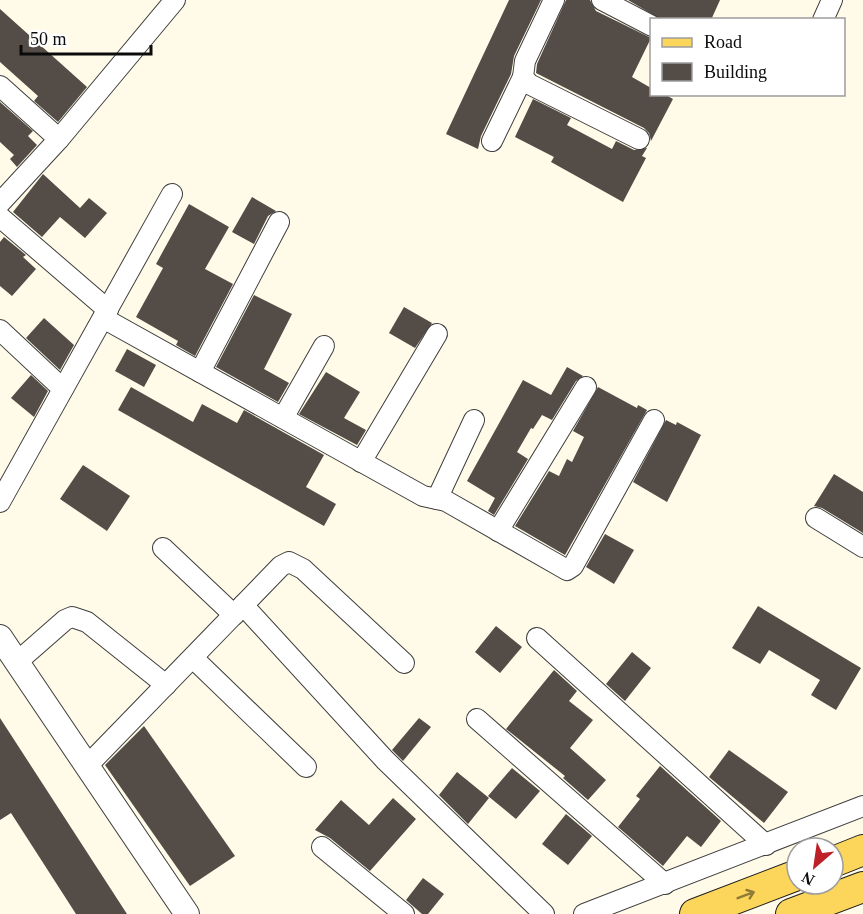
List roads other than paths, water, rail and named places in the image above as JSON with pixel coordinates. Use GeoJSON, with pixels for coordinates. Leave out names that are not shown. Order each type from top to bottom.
{"type":"FeatureCollection","features":[{"type":"Feature","properties":{"kind":"main road"},"geometry":{"type":"LineString","coordinates":[[845,857],[863,850]]}},
{"type":"Feature","properties":{"kind":"main road"},"geometry":{"type":"LineString","coordinates":[[695,914],[785,880]]}},
{"type":"Feature","properties":{"kind":"main road"},"geometry":{"type":"LineString","coordinates":[[791,914],[863,887]]}},
{"type":"Feature","properties":{"kind":"street"},"geometry":{"type":"LineString","coordinates":[[0,203],[59,139],[176,0]]}},
{"type":"Feature","properties":{"kind":"street"},"geometry":{"type":"LineString","coordinates":[[492,141],[523,77],[525,61],[554,0]]}},
{"type":"Feature","properties":{"kind":"street"},"geometry":{"type":"LineString","coordinates":[[602,0],[650,25]]}},
{"type":"Feature","properties":{"kind":"street"},"geometry":{"type":"LineString","coordinates":[[824,18],[832,0]]}},
{"type":"Feature","properties":{"kind":"street"},"geometry":{"type":"LineString","coordinates":[[523,77],[529,84],[639,139]]}},
{"type":"Feature","properties":{"kind":"street"},"geometry":{"type":"LineString","coordinates":[[0,86],[59,139]]}},
{"type":"Feature","properties":{"kind":"street"},"geometry":{"type":"LineString","coordinates":[[0,502],[172,194]]}},
{"type":"Feature","properties":{"kind":"street"},"geometry":{"type":"LineString","coordinates":[[0,217],[105,314],[200,372],[361,462],[423,496],[446,501],[564,570],[570,569],[654,420]]}},
{"type":"Feature","properties":{"kind":"street"},"geometry":{"type":"LineString","coordinates":[[200,372],[279,222]]}},
{"type":"Feature","properties":{"kind":"street"},"geometry":{"type":"LineString","coordinates":[[0,330],[63,389]]}},
{"type":"Feature","properties":{"kind":"street"},"geometry":{"type":"LineString","coordinates":[[361,462],[437,334]]}},
{"type":"Feature","properties":{"kind":"street"},"geometry":{"type":"LineString","coordinates":[[283,418],[324,346]]}},
{"type":"Feature","properties":{"kind":"street"},"geometry":{"type":"LineString","coordinates":[[498,531],[586,387]]}},
{"type":"Feature","properties":{"kind":"street"},"geometry":{"type":"LineString","coordinates":[[437,499],[474,420]]}},
{"type":"Feature","properties":{"kind":"street"},"geometry":{"type":"LineString","coordinates":[[816,518],[863,547]]}},
{"type":"Feature","properties":{"kind":"street"},"geometry":{"type":"LineString","coordinates":[[163,548],[239,610],[385,760],[544,914]]}},
{"type":"Feature","properties":{"kind":"street"},"geometry":{"type":"LineString","coordinates":[[87,766],[281,566],[289,562],[296,564],[404,663]]}},
{"type":"Feature","properties":{"kind":"street"},"geometry":{"type":"LineString","coordinates":[[17,662],[65,620],[72,617],[87,622],[166,685]]}},
{"type":"Feature","properties":{"kind":"street"},"geometry":{"type":"LineString","coordinates":[[0,637],[187,914]]}},
{"type":"Feature","properties":{"kind":"street"},"geometry":{"type":"LineString","coordinates":[[537,638],[766,845]]}},
{"type":"Feature","properties":{"kind":"street"},"geometry":{"type":"LineString","coordinates":[[193,658],[306,767]]}},
{"type":"Feature","properties":{"kind":"street"},"geometry":{"type":"LineString","coordinates":[[477,719],[665,884]]}},
{"type":"Feature","properties":{"kind":"street"},"geometry":{"type":"LineString","coordinates":[[584,914],[863,806]]}},
{"type":"Feature","properties":{"kind":"street"},"geometry":{"type":"LineString","coordinates":[[322,847],[404,914]]}}]}
